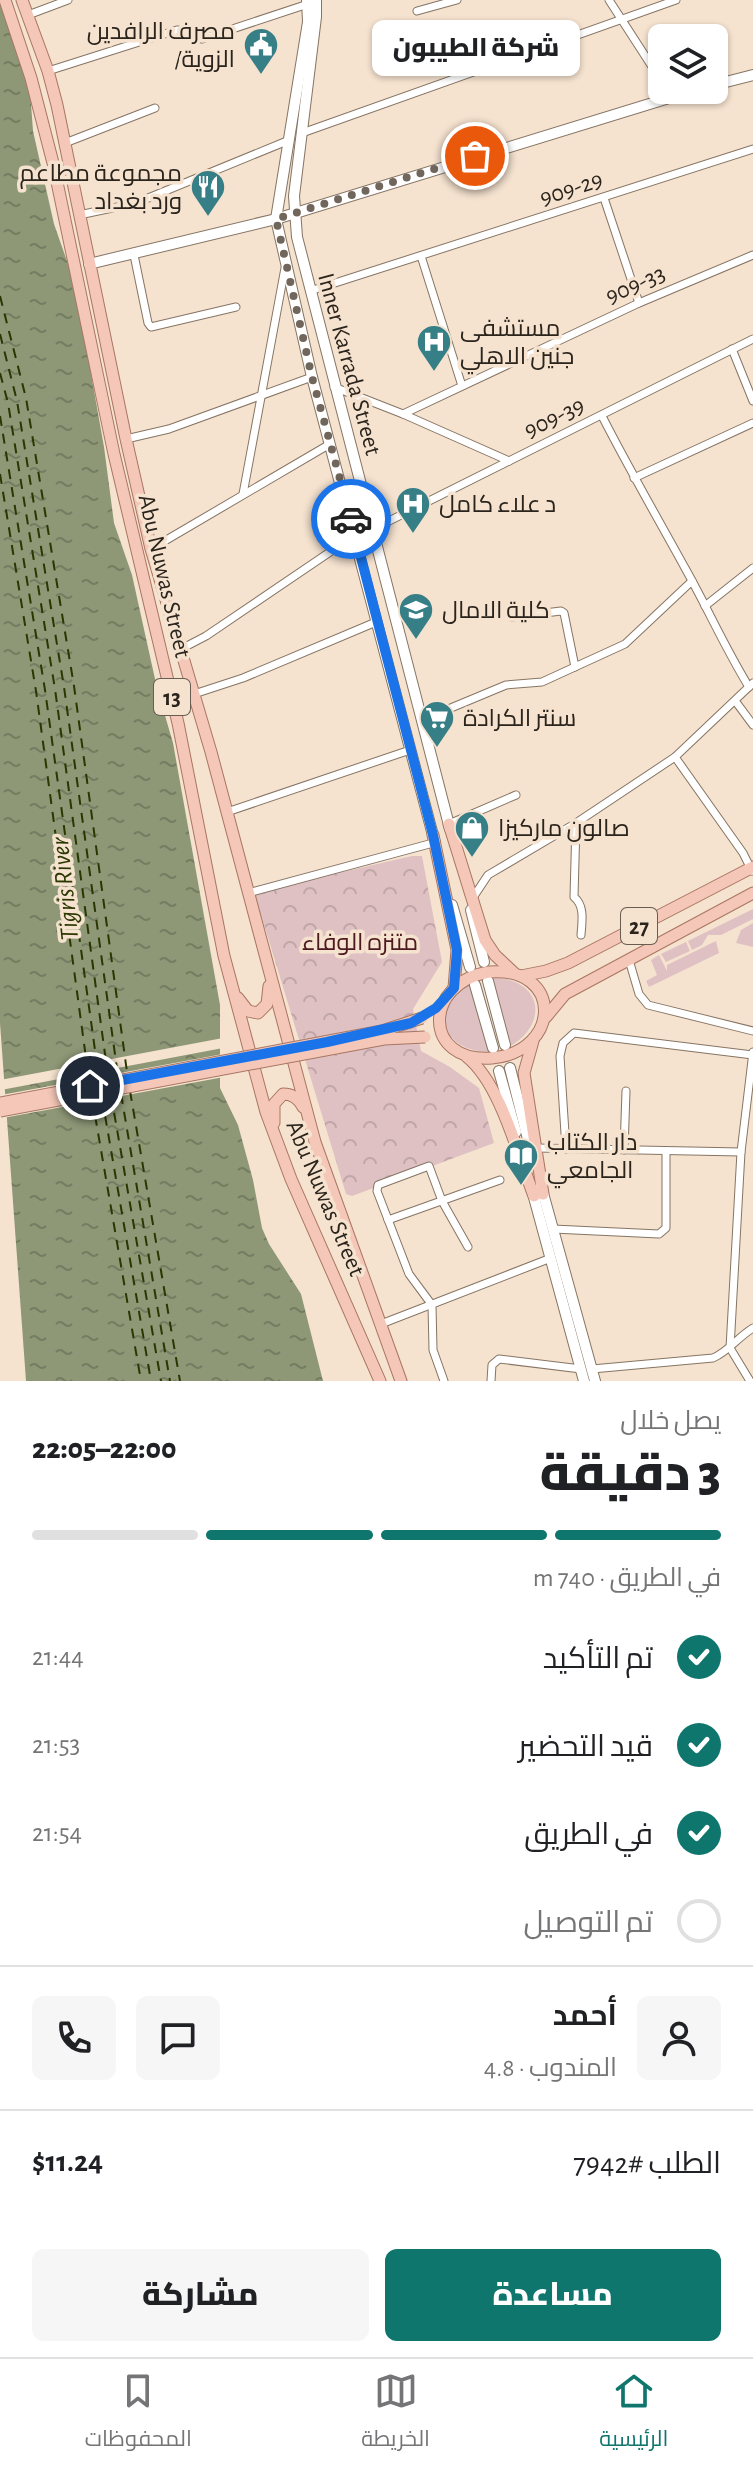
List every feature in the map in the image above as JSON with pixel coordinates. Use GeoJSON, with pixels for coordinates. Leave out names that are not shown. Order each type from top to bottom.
{"type":"FeatureCollection","features":[{"type":"Feature","properties":{"kind":"main road","name":"Abu Nuwas Street"},"geometry":{"type":"LineString","coordinates":[[5,0],[31,78],[53,163],[114,454],[178,723],[224,956],[266,1112],[291,1179],[380,1381]]}},
{"type":"Feature","properties":{"kind":"main road","name":"Abu Nuwas Street"},"geometry":{"type":"LineString","coordinates":[[22,0],[48,71],[65,143],[151,549],[227,812],[315,1142],[401,1381]]}},
{"type":"Feature","properties":{"kind":"main road","name":"Inner Karrada Street"},"geometry":{"type":"LineString","coordinates":[[314,1],[294,196],[297,237],[484,962]]}},
{"type":"Feature","properties":{"kind":"main road","name":"Inner Karrada Street"},"geometry":{"type":"LineString","coordinates":[[314,1],[287,141],[276,219],[312,377],[433,839],[470,967]]}},
{"type":"Feature","properties":{"kind":"main road"},"geometry":{"type":"LineString","coordinates":[[728,81],[753,75]]}},
{"type":"Feature","properties":{"kind":"main road"},"geometry":{"type":"LineString","coordinates":[[89,264],[276,219],[648,100]]}},
{"type":"Feature","properties":{"kind":"main road"},"geometry":{"type":"LineString","coordinates":[[449,824],[485,940],[495,955],[536,986],[546,1009],[524,1073],[537,1148],[538,1195]]}},
{"type":"Feature","properties":{"kind":"main road"},"geometry":{"type":"LineString","coordinates":[[433,839],[457,950],[454,988]]}},
{"type":"Feature","properties":{"kind":"main road","name":"27"},"geometry":{"type":"LineString","coordinates":[[518,975],[546,971],[568,963],[752,869]]}},
{"type":"Feature","properties":{"kind":"main road","name":"27"},"geometry":{"type":"LineString","coordinates":[[544,1021],[565,994],[753,893]]}},
{"type":"Feature","properties":{"kind":"main road"},"geometry":{"type":"LineString","coordinates":[[224,956],[241,1004],[253,1013],[263,1010],[269,994],[269,980],[260,937]]}},
{"type":"Feature","properties":{"kind":"main road"},"geometry":{"type":"LineString","coordinates":[[0,1103],[382,1031],[422,1018],[454,988],[483,973],[502,971],[518,975]]}},
{"type":"Feature","properties":{"kind":"main road"},"geometry":{"type":"LineString","coordinates":[[488,981],[505,1045]]}},
{"type":"Feature","properties":{"kind":"main road"},"geometry":{"type":"LineString","coordinates":[[475,985],[493,1048]]}},
{"type":"Feature","properties":{"kind":"main road"},"geometry":{"type":"LineString","coordinates":[[442,1002],[438,1014],[439,1027],[448,1043]]}},
{"type":"Feature","properties":{"kind":"main road"},"geometry":{"type":"LineString","coordinates":[[0,1111],[384,1039],[425,1037],[448,1043],[484,1073],[494,1090],[553,1229],[586,1369],[584,1381]]}},
{"type":"Feature","properties":{"kind":"main road"},"geometry":{"type":"LineString","coordinates":[[463,1054],[482,1058],[501,1056],[520,1049],[535,1037]]}},
{"type":"Feature","properties":{"kind":"main road"},"geometry":{"type":"LineString","coordinates":[[504,1069],[538,1195],[551,1258],[586,1369],[595,1381]]}},
{"type":"Feature","properties":{"kind":"main road"},"geometry":{"type":"LineString","coordinates":[[291,1179],[273,1116],[277,1098],[289,1094],[302,1105],[315,1142]]}},
{"type":"Feature","properties":{"kind":"street"},"geometry":{"type":"LineString","coordinates":[[28,15],[68,0]]}},
{"type":"Feature","properties":{"kind":"street"},"geometry":{"type":"LineString","coordinates":[[417,11],[457,0]]}},
{"type":"Feature","properties":{"kind":"street"},"geometry":{"type":"LineString","coordinates":[[609,0],[648,61]]}},
{"type":"Feature","properties":{"kind":"street"},"geometry":{"type":"LineString","coordinates":[[302,133],[676,0]]}},
{"type":"Feature","properties":{"kind":"street"},"geometry":{"type":"LineString","coordinates":[[48,71],[177,30],[202,39],[314,1]]}},
{"type":"Feature","properties":{"kind":"street"},"geometry":{"type":"LineString","coordinates":[[65,143],[155,108]]}},
{"type":"Feature","properties":{"kind":"street"},"geometry":{"type":"LineString","coordinates":[[79,215],[136,203],[287,141]]}},
{"type":"Feature","properties":{"kind":"street","name":"909-29"},"geometry":{"type":"LineString","coordinates":[[310,291],[753,149]]}},
{"type":"Feature","properties":{"kind":"street"},"geometry":{"type":"LineString","coordinates":[[604,198],[639,303]]}},
{"type":"Feature","properties":{"kind":"street"},"geometry":{"type":"LineString","coordinates":[[134,255],[151,327],[236,307]]}},
{"type":"Feature","properties":{"kind":"street","name":"909-33"},"geometry":{"type":"LineString","coordinates":[[403,414],[639,303],[753,255]]}},
{"type":"Feature","properties":{"kind":"street"},"geometry":{"type":"LineString","coordinates":[[421,256],[462,386]]}},
{"type":"Feature","properties":{"kind":"street"},"geometry":{"type":"LineString","coordinates":[[243,494],[285,268]]}},
{"type":"Feature","properties":{"kind":"street","name":"909-39"},"geometry":{"type":"LineString","coordinates":[[373,529],[753,339]]}},
{"type":"Feature","properties":{"kind":"street"},"geometry":{"type":"LineString","coordinates":[[732,349],[753,401]]}},
{"type":"Feature","properties":{"kind":"street"},"geometry":{"type":"LineString","coordinates":[[126,439],[169,429],[312,377]]}},
{"type":"Feature","properties":{"kind":"street"},"geometry":{"type":"LineString","coordinates":[[334,387],[509,461]]}},
{"type":"Feature","properties":{"kind":"street"},"geometry":{"type":"LineString","coordinates":[[472,899],[488,875],[576,823],[675,757],[751,685],[724,648],[692,581],[602,416]]}},
{"type":"Feature","properties":{"kind":"street"},"geometry":{"type":"LineString","coordinates":[[634,478],[753,423]]}},
{"type":"Feature","properties":{"kind":"street"},"geometry":{"type":"LineString","coordinates":[[151,549],[330,444]]}},
{"type":"Feature","properties":{"kind":"street"},"geometry":{"type":"LineString","coordinates":[[181,649],[206,636],[355,535]]}},
{"type":"Feature","properties":{"kind":"street"},"geometry":{"type":"LineString","coordinates":[[705,606],[753,568]]}},
{"type":"Feature","properties":{"kind":"street"},"geometry":{"type":"LineString","coordinates":[[422,720],[506,685],[542,682],[625,644],[692,581]]}},
{"type":"Feature","properties":{"kind":"street"},"geometry":{"type":"LineString","coordinates":[[512,617],[564,613],[575,667]]}},
{"type":"Feature","properties":{"kind":"street"},"geometry":{"type":"LineString","coordinates":[[194,694],[243,678],[376,622]]}},
{"type":"Feature","properties":{"kind":"street"},"geometry":{"type":"LineString","coordinates":[[736,702],[753,725]]}},
{"type":"Feature","properties":{"kind":"street"},"geometry":{"type":"LineString","coordinates":[[227,812],[410,750]]}},
{"type":"Feature","properties":{"kind":"street"},"geometry":{"type":"LineString","coordinates":[[675,757],[752,869]]}},
{"type":"Feature","properties":{"kind":"street"},"geometry":{"type":"LineString","coordinates":[[449,824],[516,795]]}},
{"type":"Feature","properties":{"kind":"street"},"geometry":{"type":"LineString","coordinates":[[576,823],[573,893],[582,911],[581,935]]}},
{"type":"Feature","properties":{"kind":"street"},"geometry":{"type":"LineString","coordinates":[[248,893],[433,839]]}},
{"type":"Feature","properties":{"kind":"street"},"geometry":{"type":"LineString","coordinates":[[629,960],[639,994],[648,1005],[753,1031]]}},
{"type":"Feature","properties":{"kind":"street"},"geometry":{"type":"LineString","coordinates":[[566,1149],[560,1056],[563,1043],[574,1033],[753,1055],[741,1152],[730,1348],[750,1381]]}},
{"type":"Feature","properties":{"kind":"street"},"geometry":{"type":"LineString","coordinates":[[624,1150],[626,1091]]}},
{"type":"Feature","properties":{"kind":"street"},"geometry":{"type":"LineString","coordinates":[[537,1148],[741,1152]]}},
{"type":"Feature","properties":{"kind":"street"},"geometry":{"type":"LineString","coordinates":[[553,1229],[663,1232],[666,1228],[666,1151]]}},
{"type":"Feature","properties":{"kind":"street"},"geometry":{"type":"LineString","coordinates":[[444,1381],[433,1350],[432,1305],[409,1274],[377,1191],[378,1185],[429,1166],[442,1201],[468,1247]]}},
{"type":"Feature","properties":{"kind":"street"},"geometry":{"type":"LineString","coordinates":[[388,1220],[500,1180]]}},
{"type":"Feature","properties":{"kind":"street"},"geometry":{"type":"LineString","coordinates":[[381,1324],[551,1258]]}},
{"type":"Feature","properties":{"kind":"street"},"geometry":{"type":"LineString","coordinates":[[491,1381],[492,1365],[499,1359],[586,1369],[713,1358],[753,1328]]}},
{"type":"Feature","properties":{"kind":"green space","name":"متنزه الوفاء"},"geometry":{"type":"Polygon","coordinates":[[[422,856],[442,962],[413,1009],[421,1051],[479,1088],[494,1143],[352,1196],[346,1194],[255,895],[422,856]]]}},
{"type":"Feature","properties":{"kind":"green space"},"geometry":{"type":"Polygon","coordinates":[[[753,909],[753,919],[721,935],[708,935],[702,945],[692,950],[688,941],[753,909]]]}},
{"type":"Feature","properties":{"kind":"green space"},"geometry":{"type":"Polygon","coordinates":[[[753,923],[753,947],[736,943],[741,930],[753,923]]]}},
{"type":"Feature","properties":{"kind":"green space"},"geometry":{"type":"Polygon","coordinates":[[[716,941],[719,953],[649,987],[646,981],[657,975],[651,960],[659,955],[667,971],[667,965],[716,941]]]}},
{"type":"Feature","properties":{"kind":"green space"},"geometry":{"type":"Polygon","coordinates":[[[686,942],[690,951],[666,962],[661,954],[686,942]]]}},
{"type":"Feature","properties":{"kind":"green space"},"geometry":{"type":"Polygon","coordinates":[[[491,978],[521,985],[530,993],[534,1003],[535,1014],[531,1026],[523,1037],[509,1047],[491,978]]]}},
{"type":"Feature","properties":{"kind":"green space"},"geometry":{"type":"Polygon","coordinates":[[[471,983],[492,1052],[461,1045],[446,1028],[445,1017],[449,1005],[457,993],[471,983]]]}},
{"type":"Feature","properties":{"kind":"water","name":"Tigris River"},"geometry":{"type":"Polygon","coordinates":[[[0,0],[30,90],[33,131],[54,224],[75,284],[114,523],[132,575],[157,688],[173,743],[220,1005],[220,1088],[238,1125],[262,1228],[301,1294],[323,1381],[26,1381],[0,1023],[0,0]]]}},
{"type":"Feature","properties":{"kind":"pier"},"geometry":{"type":"Polygon","coordinates":[[[223,1038],[223,1048],[1,1090],[0,1080],[223,1038]]]}},
{"type":"Feature","properties":{"kind":"pier"},"geometry":{"type":"Polygon","coordinates":[[[223,1054],[224,1077],[3,1118],[1,1095],[223,1054]]]}},
{"type":"Feature","properties":{"kind":"ferry route"},"geometry":{"type":"LineString","coordinates":[[0,296],[26,398],[74,686],[127,1072]]}},
{"type":"Feature","properties":{"kind":"ferry route"},"geometry":{"type":"LineString","coordinates":[[0,334],[17,401],[64,687],[118,1076]]}},
{"type":"Feature","properties":{"kind":"ferry route"},"geometry":{"type":"LineString","coordinates":[[0,373],[8,403],[55,689],[108,1076]]}},
{"type":"Feature","properties":{"kind":"ferry route"},"geometry":{"type":"LineString","coordinates":[[0,416],[45,690],[99,1079]]}},
{"type":"Feature","properties":{"kind":"ferry route"},"geometry":{"type":"LineString","coordinates":[[0,474],[36,691],[89,1080]]}},
{"type":"Feature","properties":{"kind":"ferry route"},"geometry":{"type":"LineString","coordinates":[[130,1091],[180,1381]]}},
{"type":"Feature","properties":{"kind":"ferry route"},"geometry":{"type":"LineString","coordinates":[[121,1094],[170,1381]]}},
{"type":"Feature","properties":{"kind":"ferry route"},"geometry":{"type":"LineString","coordinates":[[111,1095],[161,1381]]}},
{"type":"Feature","properties":{"kind":"ferry route"},"geometry":{"type":"LineString","coordinates":[[92,1098],[141,1381]]}},
{"type":"Feature","properties":{"kind":"ferry route"},"geometry":{"type":"LineString","coordinates":[[102,1098],[151,1381]]}},
{"type":"Feature","properties":{"kind":"way so far"},"geometry":{"type":"LineString","coordinates":[[351,519],[312,377],[276,219],[475,156]]}},
{"type":"Feature","properties":{"kind":"place","name":"مصرف الرافدين /الزوية"},"geometry":{"type":"Point","coordinates":[261,76]}},
{"type":"Feature","properties":{"kind":"place","name":"شركة الطيبون"},"geometry":{"type":"Point","coordinates":[475,156]}},
{"type":"Feature","properties":{"kind":"place","name":"مجموعة مطاعم ورد بغداد"},"geometry":{"type":"Point","coordinates":[208,218]}},
{"type":"Feature","properties":{"kind":"place","name":"مستشفى جنين الاهلي"},"geometry":{"type":"Point","coordinates":[434,373]}},
{"type":"Feature","properties":{"kind":"place","name":"د علاء كامل"},"geometry":{"type":"Point","coordinates":[413,535]}},
{"type":"Feature","properties":{"kind":"place","name":"كلية الامال"},"geometry":{"type":"Point","coordinates":[416,641]}},
{"type":"Feature","properties":{"kind":"place","name":"سنتر الكرادة"},"geometry":{"type":"Point","coordinates":[437,749]}},
{"type":"Feature","properties":{"kind":"place","name":"صالون ماركيزا"},"geometry":{"type":"Point","coordinates":[472,859]}},
{"type":"Feature","properties":{"kind":"place","name":"دار الكتاب الجامعي"},"geometry":{"type":"Point","coordinates":[521,1187]}},
{"type":"Feature","properties":{"kind":"route"},"geometry":{"type":"LineString","coordinates":[[90,1086],[382,1031],[425,1016],[454,988],[457,950],[433,835],[351,519]]}}]}
